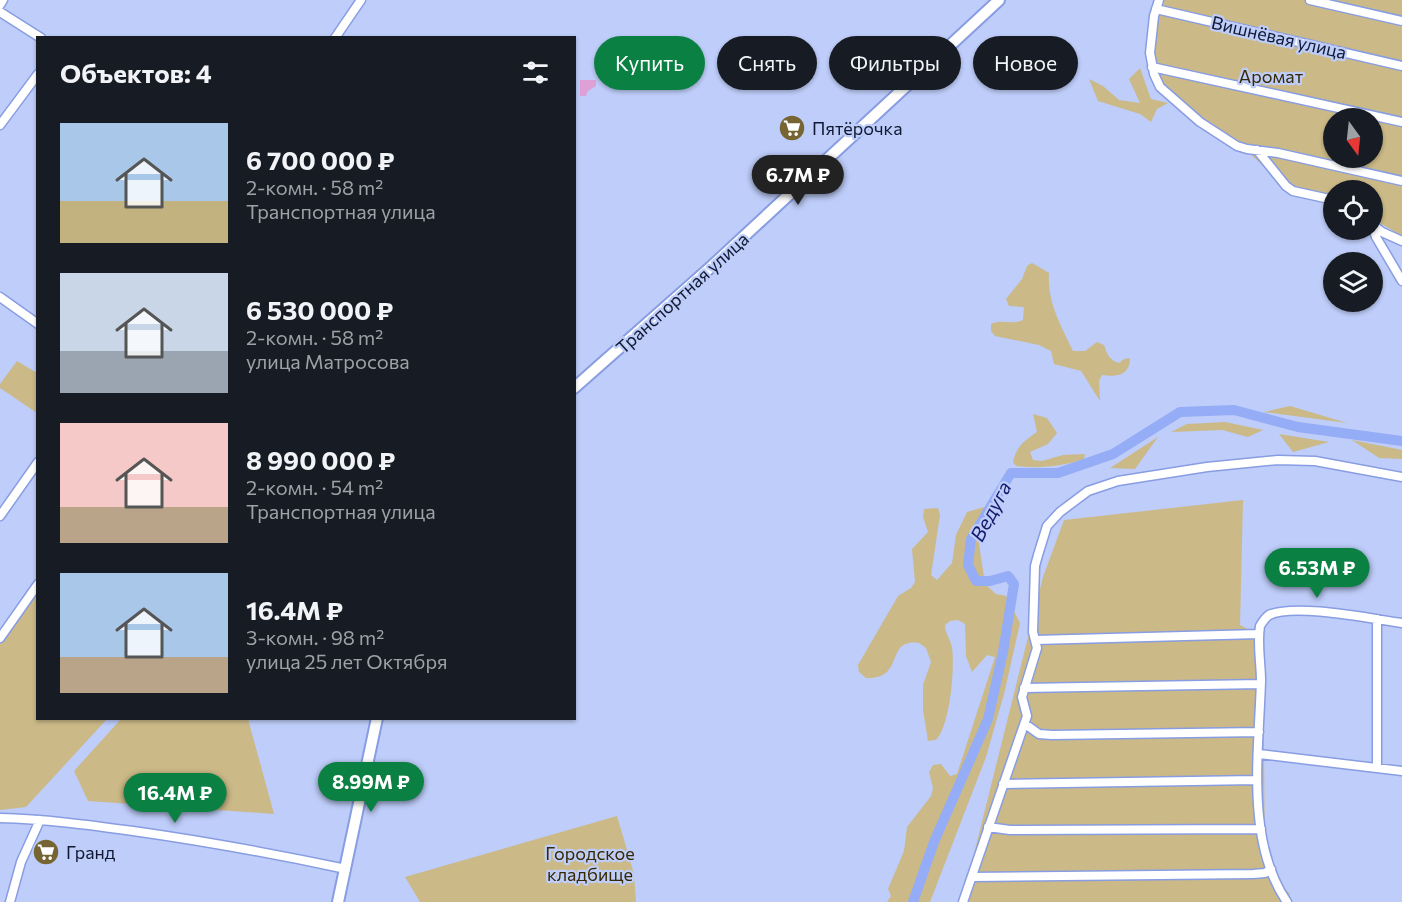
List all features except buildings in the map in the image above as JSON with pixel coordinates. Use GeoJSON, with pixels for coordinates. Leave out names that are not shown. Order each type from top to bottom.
{"type":"FeatureCollection","features":[{"type":"Feature","properties":{"kind":"main road","name":"Транспортная улица"},"geometry":{"type":"LineString","coordinates":[[576,386],[712,266],[999,0]]}},
{"type":"Feature","properties":{"kind":"main road"},"geometry":{"type":"LineString","coordinates":[[338,902],[377,720]]}},
{"type":"Feature","properties":{"kind":"street"},"geometry":{"type":"LineString","coordinates":[[0,5],[3,0]]}},
{"type":"Feature","properties":{"kind":"street"},"geometry":{"type":"LineString","coordinates":[[336,36],[361,0]]}},
{"type":"Feature","properties":{"kind":"street"},"geometry":{"type":"LineString","coordinates":[[1159,0],[1150,53],[1152,67],[1160,87],[1200,122],[1237,146],[1402,181]]}},
{"type":"Feature","properties":{"kind":"street"},"geometry":{"type":"LineString","coordinates":[[1310,0],[1402,21]]}},
{"type":"Feature","properties":{"kind":"street","name":"Вишнёвая улица"},"geometry":{"type":"LineString","coordinates":[[1156,9],[1402,66]]}},
{"type":"Feature","properties":{"kind":"street"},"geometry":{"type":"LineString","coordinates":[[0,12],[38,36]]}},
{"type":"Feature","properties":{"kind":"street"},"geometry":{"type":"LineString","coordinates":[[1152,67],[1402,122]]}},
{"type":"Feature","properties":{"kind":"street"},"geometry":{"type":"LineString","coordinates":[[0,125],[36,77]]}},
{"type":"Feature","properties":{"kind":"street"},"geometry":{"type":"LineString","coordinates":[[1257,150],[1286,186],[1293,191],[1323,198]]}},
{"type":"Feature","properties":{"kind":"street"},"geometry":{"type":"LineString","coordinates":[[1383,232],[1402,241]]}},
{"type":"Feature","properties":{"kind":"street"},"geometry":{"type":"LineString","coordinates":[[1378,240],[1402,281]]}},
{"type":"Feature","properties":{"kind":"street"},"geometry":{"type":"LineString","coordinates":[[0,297],[36,323]]}},
{"type":"Feature","properties":{"kind":"street"},"geometry":{"type":"LineString","coordinates":[[963,902],[1027,716],[1022,697],[1037,648],[1033,632],[1035,566],[1047,526],[1060,512],[1088,490],[1118,481],[1208,467],[1278,460],[1315,461],[1402,477]]}},
{"type":"Feature","properties":{"kind":"street"},"geometry":{"type":"LineString","coordinates":[[0,516],[36,465]]}},
{"type":"Feature","properties":{"kind":"street"},"geometry":{"type":"LineString","coordinates":[[0,638],[36,587]]}},
{"type":"Feature","properties":{"kind":"street"},"geometry":{"type":"LineString","coordinates":[[1287,902],[1271,869],[1261,829],[1256,780],[1261,684],[1259,634],[1263,620],[1268,616],[1285,611],[1344,615],[1402,623]]}},
{"type":"Feature","properties":{"kind":"street"},"geometry":{"type":"LineString","coordinates":[[1377,619],[1377,767]]}},
{"type":"Feature","properties":{"kind":"street"},"geometry":{"type":"LineString","coordinates":[[1035,640],[1259,634]]}},
{"type":"Feature","properties":{"kind":"street"},"geometry":{"type":"LineString","coordinates":[[1024,688],[1261,684]]}},
{"type":"Feature","properties":{"kind":"street"},"geometry":{"type":"LineString","coordinates":[[1025,724],[1039,734],[1052,735],[1259,732]]}},
{"type":"Feature","properties":{"kind":"street"},"geometry":{"type":"LineString","coordinates":[[1259,754],[1402,771]]}},
{"type":"Feature","properties":{"kind":"street"},"geometry":{"type":"LineString","coordinates":[[1003,784],[1256,780]]}},
{"type":"Feature","properties":{"kind":"street"},"geometry":{"type":"LineString","coordinates":[[0,818],[40,820],[178,838],[276,854],[346,869]]}},
{"type":"Feature","properties":{"kind":"street"},"geometry":{"type":"LineString","coordinates":[[10,902],[21,862],[40,820]]}},
{"type":"Feature","properties":{"kind":"street"},"geometry":{"type":"LineString","coordinates":[[988,827],[1010,830],[1261,829]]}},
{"type":"Feature","properties":{"kind":"street"},"geometry":{"type":"LineString","coordinates":[[972,877],[1262,874],[1271,869]]}},
{"type":"Feature","properties":{"kind":"green space","name":"Аромат"},"geometry":{"type":"Polygon","coordinates":[[[1164,0],[1402,0],[1402,236],[1383,225],[1383,180],[1323,180],[1323,196],[1303,193],[1271,173],[1248,152],[1202,121],[1162,87],[1153,60],[1157,17],[1164,6],[1164,0]]]}},
{"type":"Feature","properties":{"kind":"green space"},"geometry":{"type":"Polygon","coordinates":[[[1140,68],[1151,99],[1168,103],[1157,109],[1151,122],[1140,114],[1098,101],[1089,79],[1103,86],[1119,100],[1140,103],[1129,79],[1140,68]]]}},
{"type":"Feature","properties":{"kind":"green space"},"geometry":{"type":"Polygon","coordinates":[[[1032,263],[1049,273],[1053,304],[1073,351],[1085,351],[1097,342],[1104,345],[1109,356],[1116,362],[1130,358],[1128,369],[1125,372],[1112,376],[1102,375],[1099,381],[1100,401],[1081,371],[1054,364],[1051,351],[1039,345],[995,336],[991,331],[991,324],[1023,320],[1024,307],[1009,306],[1006,299],[1022,279],[1027,266],[1032,263]]]}},
{"type":"Feature","properties":{"kind":"green space"},"geometry":{"type":"Polygon","coordinates":[[[17,361],[36,372],[36,412],[0,388],[0,384],[17,361]]]}},
{"type":"Feature","properties":{"kind":"green space"},"geometry":{"type":"Polygon","coordinates":[[[1290,406],[1347,423],[1264,412],[1290,406]]]}},
{"type":"Feature","properties":{"kind":"green space"},"geometry":{"type":"Polygon","coordinates":[[[1033,414],[1047,418],[1057,433],[1048,444],[1030,452],[1033,460],[1042,461],[1063,455],[1085,454],[1084,459],[1051,466],[1016,466],[1013,462],[1019,448],[1037,432],[1033,414]]]}},
{"type":"Feature","properties":{"kind":"green space"},"geometry":{"type":"Polygon","coordinates":[[[1225,422],[1263,430],[1248,437],[1222,430],[1171,432],[1187,424],[1225,422]]]}},
{"type":"Feature","properties":{"kind":"green space"},"geometry":{"type":"Polygon","coordinates":[[[1279,434],[1329,442],[1293,452],[1279,434]]]}},
{"type":"Feature","properties":{"kind":"green space"},"geometry":{"type":"Polygon","coordinates":[[[1158,437],[1135,469],[1110,468],[1158,437]]]}},
{"type":"Feature","properties":{"kind":"green space"},"geometry":{"type":"Polygon","coordinates":[[[1352,440],[1402,450],[1402,459],[1379,458],[1352,440]]]}},
{"type":"Feature","properties":{"kind":"green space"},"geometry":{"type":"Polygon","coordinates":[[[1243,500],[1240,625],[1263,637],[1265,867],[1290,894],[1290,902],[962,902],[1043,577],[1064,520],[1243,500]]]}},
{"type":"Feature","properties":{"kind":"green space"},"geometry":{"type":"Polygon","coordinates":[[[988,506],[983,513],[978,537],[985,584],[996,594],[1006,596],[1020,623],[1004,694],[986,757],[930,902],[887,902],[891,896],[888,889],[904,851],[907,827],[931,796],[933,788],[929,772],[933,765],[941,764],[950,776],[957,774],[995,657],[987,655],[972,672],[966,656],[965,624],[958,620],[950,621],[945,625],[953,657],[948,710],[941,733],[936,740],[928,741],[923,710],[923,685],[931,662],[926,648],[919,643],[908,643],[897,652],[886,673],[878,677],[866,678],[859,672],[858,665],[898,596],[911,588],[915,582],[912,549],[928,532],[923,517],[924,509],[938,508],[940,515],[931,575],[937,580],[952,563],[956,535],[967,512],[988,506]]]}},
{"type":"Feature","properties":{"kind":"green space"},"geometry":{"type":"Polygon","coordinates":[[[36,590],[36,720],[106,720],[26,807],[0,810],[0,644],[36,590]]]}},
{"type":"Feature","properties":{"kind":"green space"},"geometry":{"type":"Polygon","coordinates":[[[120,720],[248,720],[274,814],[88,801],[74,771],[120,720]]]}},
{"type":"Feature","properties":{"kind":"green space","name":"Городское кладбище"},"geometry":{"type":"Polygon","coordinates":[[[617,816],[634,874],[636,902],[420,902],[405,877],[617,816]]]}},
{"type":"Feature","properties":{"kind":"waterway","name":"Ведуга"},"geometry":{"type":"LineString","coordinates":[[913,902],[934,842],[988,719],[1003,652],[1014,584],[1008,576],[990,581],[976,581],[968,565],[971,539],[1011,473],[1058,473],[1113,454],[1180,412],[1234,410],[1298,427],[1402,441]]}},
{"type":"Feature","properties":{"kind":"place","name":"Пятёрочка"},"geometry":{"type":"Point","coordinates":[792,128]}},
{"type":"Feature","properties":{"kind":"place","name":"Гранд"},"geometry":{"type":"Point","coordinates":[46,852]}}]}
